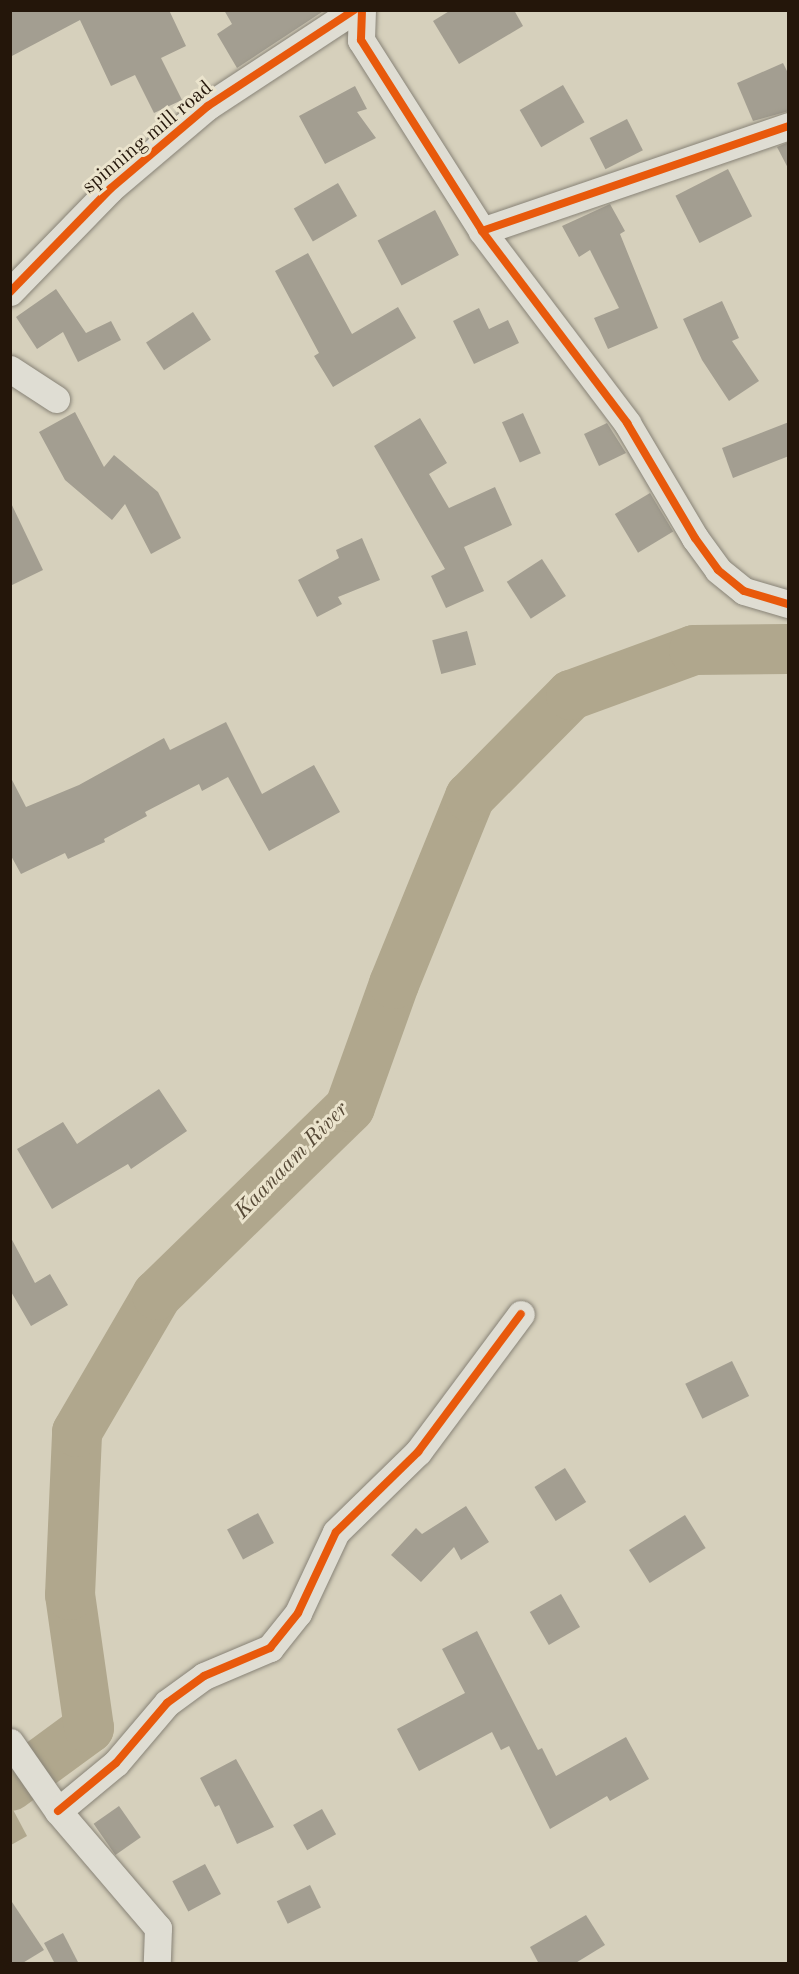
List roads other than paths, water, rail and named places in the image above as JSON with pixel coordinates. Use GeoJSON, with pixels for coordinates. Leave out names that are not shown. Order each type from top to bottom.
{"type":"FeatureCollection","features":[{"type":"Feature","properties":{"kind":"street","name":"spinning mill road"},"geometry":{"type":"LineString","coordinates":[[10,292],[110,189],[208,106],[354,10]]}},
{"type":"Feature","properties":{"kind":"street"},"geometry":{"type":"LineString","coordinates":[[362,10],[362,40],[482,231],[627,423],[695,538],[718,570],[744,591],[789,604]]}},
{"type":"Feature","properties":{"kind":"street"},"geometry":{"type":"LineString","coordinates":[[482,231],[789,126]]}},
{"type":"Feature","properties":{"kind":"street"},"geometry":{"type":"LineString","coordinates":[[10,369],[56,399]]}},
{"type":"Feature","properties":{"kind":"street"},"geometry":{"type":"LineString","coordinates":[[58,1810],[116,1763],[167,1702],[204,1676],[270,1647],[298,1613],[336,1532],[418,1452],[521,1314]]}},
{"type":"Feature","properties":{"kind":"street"},"geometry":{"type":"LineString","coordinates":[[10,1742],[58,1810],[158,1929],[157,1964]]}},
{"type":"Feature","properties":{"kind":"waterway","name":"Kaanaam River"},"geometry":{"type":"LineString","coordinates":[[10,1786],[89,1728],[70,1595],[77,1432],[157,1295],[350,1107],[394,984],[470,797],[571,695],[694,650],[788,649]]}}]}
